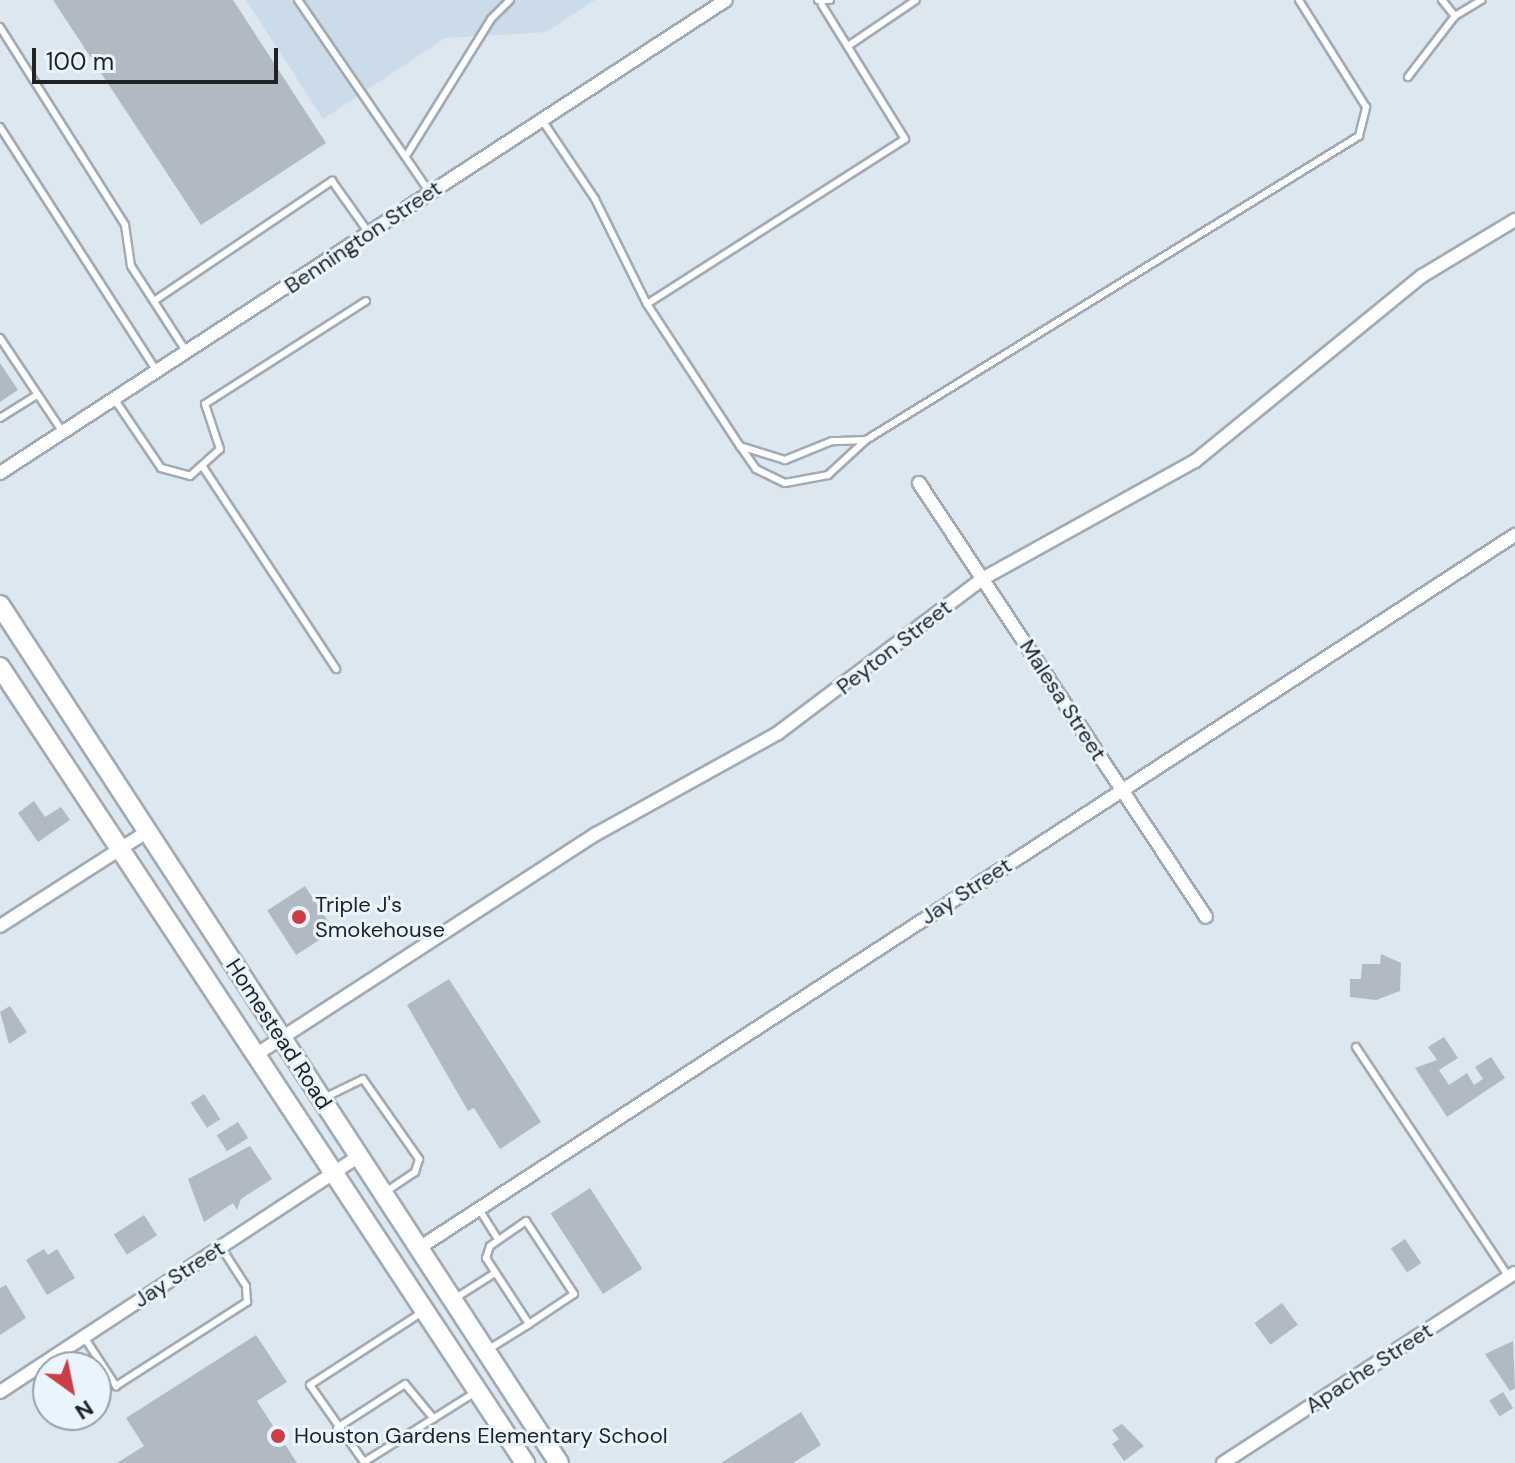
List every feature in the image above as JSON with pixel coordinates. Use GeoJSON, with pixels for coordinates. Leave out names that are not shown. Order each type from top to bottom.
{"type":"FeatureCollection","features":[{"type":"Feature","properties":{"kind":"main road","name":"Homestead Road"},"geometry":{"type":"LineString","coordinates":[[0,605],[559,1463]]}},
{"type":"Feature","properties":{"kind":"main road","name":"Homestead Road"},"geometry":{"type":"LineString","coordinates":[[0,667],[525,1463]]}},
{"type":"Feature","properties":{"kind":"street","name":"Bennington Street"},"geometry":{"type":"LineString","coordinates":[[0,473],[188,354],[726,0]]}},
{"type":"Feature","properties":{"kind":"street","name":"Peyton Street"},"geometry":{"type":"LineString","coordinates":[[257,1054],[596,834],[778,733],[982,579],[1195,461],[1422,276],[1515,220]]}},
{"type":"Feature","properties":{"kind":"street","name":"Malesa Street"},"geometry":{"type":"LineString","coordinates":[[919,483],[1206,917]]}},
{"type":"Feature","properties":{"kind":"street","name":"Jay Street"},"geometry":{"type":"LineString","coordinates":[[419,1248],[1515,535]]}},
{"type":"Feature","properties":{"kind":"street"},"geometry":{"type":"LineString","coordinates":[[0,926],[148,831]]}},
{"type":"Feature","properties":{"kind":"street","name":"Jay Street"},"geometry":{"type":"LineString","coordinates":[[0,1392],[358,1157]]}},
{"type":"Feature","properties":{"kind":"street","name":"Apache Street"},"geometry":{"type":"LineString","coordinates":[[1223,1463],[1512,1275]]}},
{"type":"Feature","properties":{"kind":"lane"},"geometry":{"type":"LineString","coordinates":[[298,0],[378,125],[408,153],[430,193]]}},
{"type":"Feature","properties":{"kind":"lane"},"geometry":{"type":"LineString","coordinates":[[408,153],[491,19],[510,0]]}},
{"type":"Feature","properties":{"kind":"lane"},"geometry":{"type":"LineString","coordinates":[[647,304],[905,139],[851,44],[820,2],[830,0]]}},
{"type":"Feature","properties":{"kind":"lane"},"geometry":{"type":"LineString","coordinates":[[851,44],[916,0]]}},
{"type":"Feature","properties":{"kind":"lane"},"geometry":{"type":"LineString","coordinates":[[542,120],[595,199],[647,304],[740,446],[764,475],[811,482],[846,464],[866,440],[1359,136],[1366,107],[1299,0]]}},
{"type":"Feature","properties":{"kind":"lane"},"geometry":{"type":"LineString","coordinates":[[1442,0],[1455,16]]}},
{"type":"Feature","properties":{"kind":"lane"},"geometry":{"type":"LineString","coordinates":[[1408,77],[1455,16],[1482,0]]}},
{"type":"Feature","properties":{"kind":"lane"},"geometry":{"type":"LineString","coordinates":[[0,27],[125,225],[131,266],[188,354]]}},
{"type":"Feature","properties":{"kind":"lane"},"geometry":{"type":"LineString","coordinates":[[0,127],[158,373]]}},
{"type":"Feature","properties":{"kind":"lane"},"geometry":{"type":"LineString","coordinates":[[154,301],[332,181],[369,233]]}},
{"type":"Feature","properties":{"kind":"lane"},"geometry":{"type":"LineString","coordinates":[[115,400],[161,468],[176,476],[203,467],[220,449],[205,404],[366,301]]}},
{"type":"Feature","properties":{"kind":"lane"},"geometry":{"type":"LineString","coordinates":[[0,338],[63,432]]}},
{"type":"Feature","properties":{"kind":"lane"},"geometry":{"type":"LineString","coordinates":[[0,418],[37,395]]}},
{"type":"Feature","properties":{"kind":"lane"},"geometry":{"type":"LineString","coordinates":[[740,446],[785,460],[832,441],[866,440]]}},
{"type":"Feature","properties":{"kind":"lane"},"geometry":{"type":"LineString","coordinates":[[203,467],[336,669]]}},
{"type":"Feature","properties":{"kind":"lane"},"geometry":{"type":"LineString","coordinates":[[1356,1047],[1512,1275]]}},
{"type":"Feature","properties":{"kind":"lane"},"geometry":{"type":"LineString","coordinates":[[321,1100],[363,1079],[419,1159],[415,1172],[382,1194]]}},
{"type":"Feature","properties":{"kind":"lane"},"geometry":{"type":"LineString","coordinates":[[479,1209],[498,1239]]}},
{"type":"Feature","properties":{"kind":"lane"},"geometry":{"type":"LineString","coordinates":[[486,1351],[529,1324],[574,1294],[526,1221],[498,1239],[486,1258],[529,1324]]}},
{"type":"Feature","properties":{"kind":"lane"},"geometry":{"type":"LineString","coordinates":[[84,1337],[116,1386],[247,1302],[246,1286],[221,1247]]}},
{"type":"Feature","properties":{"kind":"lane"},"geometry":{"type":"LineString","coordinates":[[452,1300],[495,1273]]}},
{"type":"Feature","properties":{"kind":"lane"},"geometry":{"type":"LineString","coordinates":[[424,1311],[310,1385],[337,1428],[364,1462],[478,1390]]}},
{"type":"Feature","properties":{"kind":"lane"},"geometry":{"type":"LineString","coordinates":[[337,1428],[405,1384],[434,1419]]}},
{"type":"Feature","properties":{"kind":"shaded area"},"geometry":{"type":"Polygon","coordinates":[[[246,0],[595,0],[546,32],[445,38],[323,119],[246,0]]]}},
{"type":"Feature","properties":{"kind":"building"},"geometry":{"type":"Polygon","coordinates":[[[53,0],[233,0],[326,143],[201,225],[53,0]]]}},
{"type":"Feature","properties":{"kind":"building"},"geometry":{"type":"Polygon","coordinates":[[[0,363],[18,390],[0,402],[0,363]]]}},
{"type":"Feature","properties":{"kind":"building"},"geometry":{"type":"Polygon","coordinates":[[[34,801],[45,817],[61,807],[70,820],[38,842],[18,813],[34,801]]]}},
{"type":"Feature","properties":{"kind":"building","name":"Triple J's Smokehouse"},"geometry":{"type":"Polygon","coordinates":[[[305,886],[334,930],[296,955],[267,911],[305,886]]]}},
{"type":"Feature","properties":{"kind":"building"},"geometry":{"type":"Polygon","coordinates":[[[1381,954],[1401,963],[1400,991],[1376,1000],[1350,997],[1350,979],[1361,979],[1362,964],[1380,964],[1381,954]]]}},
{"type":"Feature","properties":{"kind":"building"},"geometry":{"type":"Polygon","coordinates":[[[449,979],[541,1122],[500,1149],[474,1108],[468,1111],[407,1005],[449,979]]]}},
{"type":"Feature","properties":{"kind":"building"},"geometry":{"type":"Polygon","coordinates":[[[10,1006],[27,1032],[9,1044],[0,1012],[10,1006]]]}},
{"type":"Feature","properties":{"kind":"building"},"geometry":{"type":"Polygon","coordinates":[[[1444,1037],[1458,1058],[1439,1070],[1449,1085],[1467,1073],[1474,1085],[1483,1079],[1475,1067],[1491,1057],[1505,1078],[1447,1117],[1415,1068],[1437,1060],[1428,1047],[1444,1037]]]}},
{"type":"Feature","properties":{"kind":"building"},"geometry":{"type":"Polygon","coordinates":[[[204,1094],[220,1119],[207,1128],[191,1103],[204,1094]]]}},
{"type":"Feature","properties":{"kind":"building"},"geometry":{"type":"Polygon","coordinates":[[[238,1122],[248,1138],[227,1151],[217,1135],[238,1122]]]}},
{"type":"Feature","properties":{"kind":"building"},"geometry":{"type":"Polygon","coordinates":[[[250,1146],[272,1179],[241,1199],[237,1210],[233,1203],[204,1222],[188,1179],[250,1146]]]}},
{"type":"Feature","properties":{"kind":"building"},"geometry":{"type":"Polygon","coordinates":[[[590,1188],[642,1269],[603,1294],[551,1214],[590,1188]]]}},
{"type":"Feature","properties":{"kind":"building"},"geometry":{"type":"Polygon","coordinates":[[[144,1215],[157,1235],[127,1255],[114,1235],[144,1215]]]}},
{"type":"Feature","properties":{"kind":"building"},"geometry":{"type":"Polygon","coordinates":[[[1405,1239],[1421,1263],[1407,1273],[1391,1249],[1405,1239]]]}},
{"type":"Feature","properties":{"kind":"building"},"geometry":{"type":"Polygon","coordinates":[[[44,1249],[48,1255],[57,1249],[75,1278],[47,1295],[26,1260],[44,1249]]]}},
{"type":"Feature","properties":{"kind":"building"},"geometry":{"type":"Polygon","coordinates":[[[6,1285],[26,1318],[0,1335],[0,1288],[6,1285]]]}},
{"type":"Feature","properties":{"kind":"building"},"geometry":{"type":"Polygon","coordinates":[[[1282,1303],[1298,1325],[1270,1345],[1254,1323],[1282,1303]]]}},
{"type":"Feature","properties":{"kind":"building"},"geometry":{"type":"Polygon","coordinates":[[[256,1335],[287,1382],[257,1401],[297,1463],[117,1463],[144,1446],[126,1418],[256,1335]]]}},
{"type":"Feature","properties":{"kind":"building"},"geometry":{"type":"Polygon","coordinates":[[[1513,1341],[1515,1388],[1510,1391],[1485,1354],[1513,1341]]]}},
{"type":"Feature","properties":{"kind":"building"},"geometry":{"type":"Polygon","coordinates":[[[1503,1392],[1513,1408],[1499,1417],[1489,1400],[1503,1392]]]}},
{"type":"Feature","properties":{"kind":"building"},"geometry":{"type":"Polygon","coordinates":[[[801,1412],[821,1445],[793,1463],[721,1463],[801,1412]]]}},
{"type":"Feature","properties":{"kind":"building"},"geometry":{"type":"Polygon","coordinates":[[[1122,1424],[1144,1446],[1124,1461],[1112,1444],[1119,1439],[1112,1430],[1122,1424]]]}},
{"type":"Feature","properties":{"kind":"place","name":"Triple J's Smokehouse"},"geometry":{"type":"Point","coordinates":[299,917]}},
{"type":"Feature","properties":{"kind":"place","name":"Houston Gardens Elementary School"},"geometry":{"type":"Point","coordinates":[278,1436]}}]}
